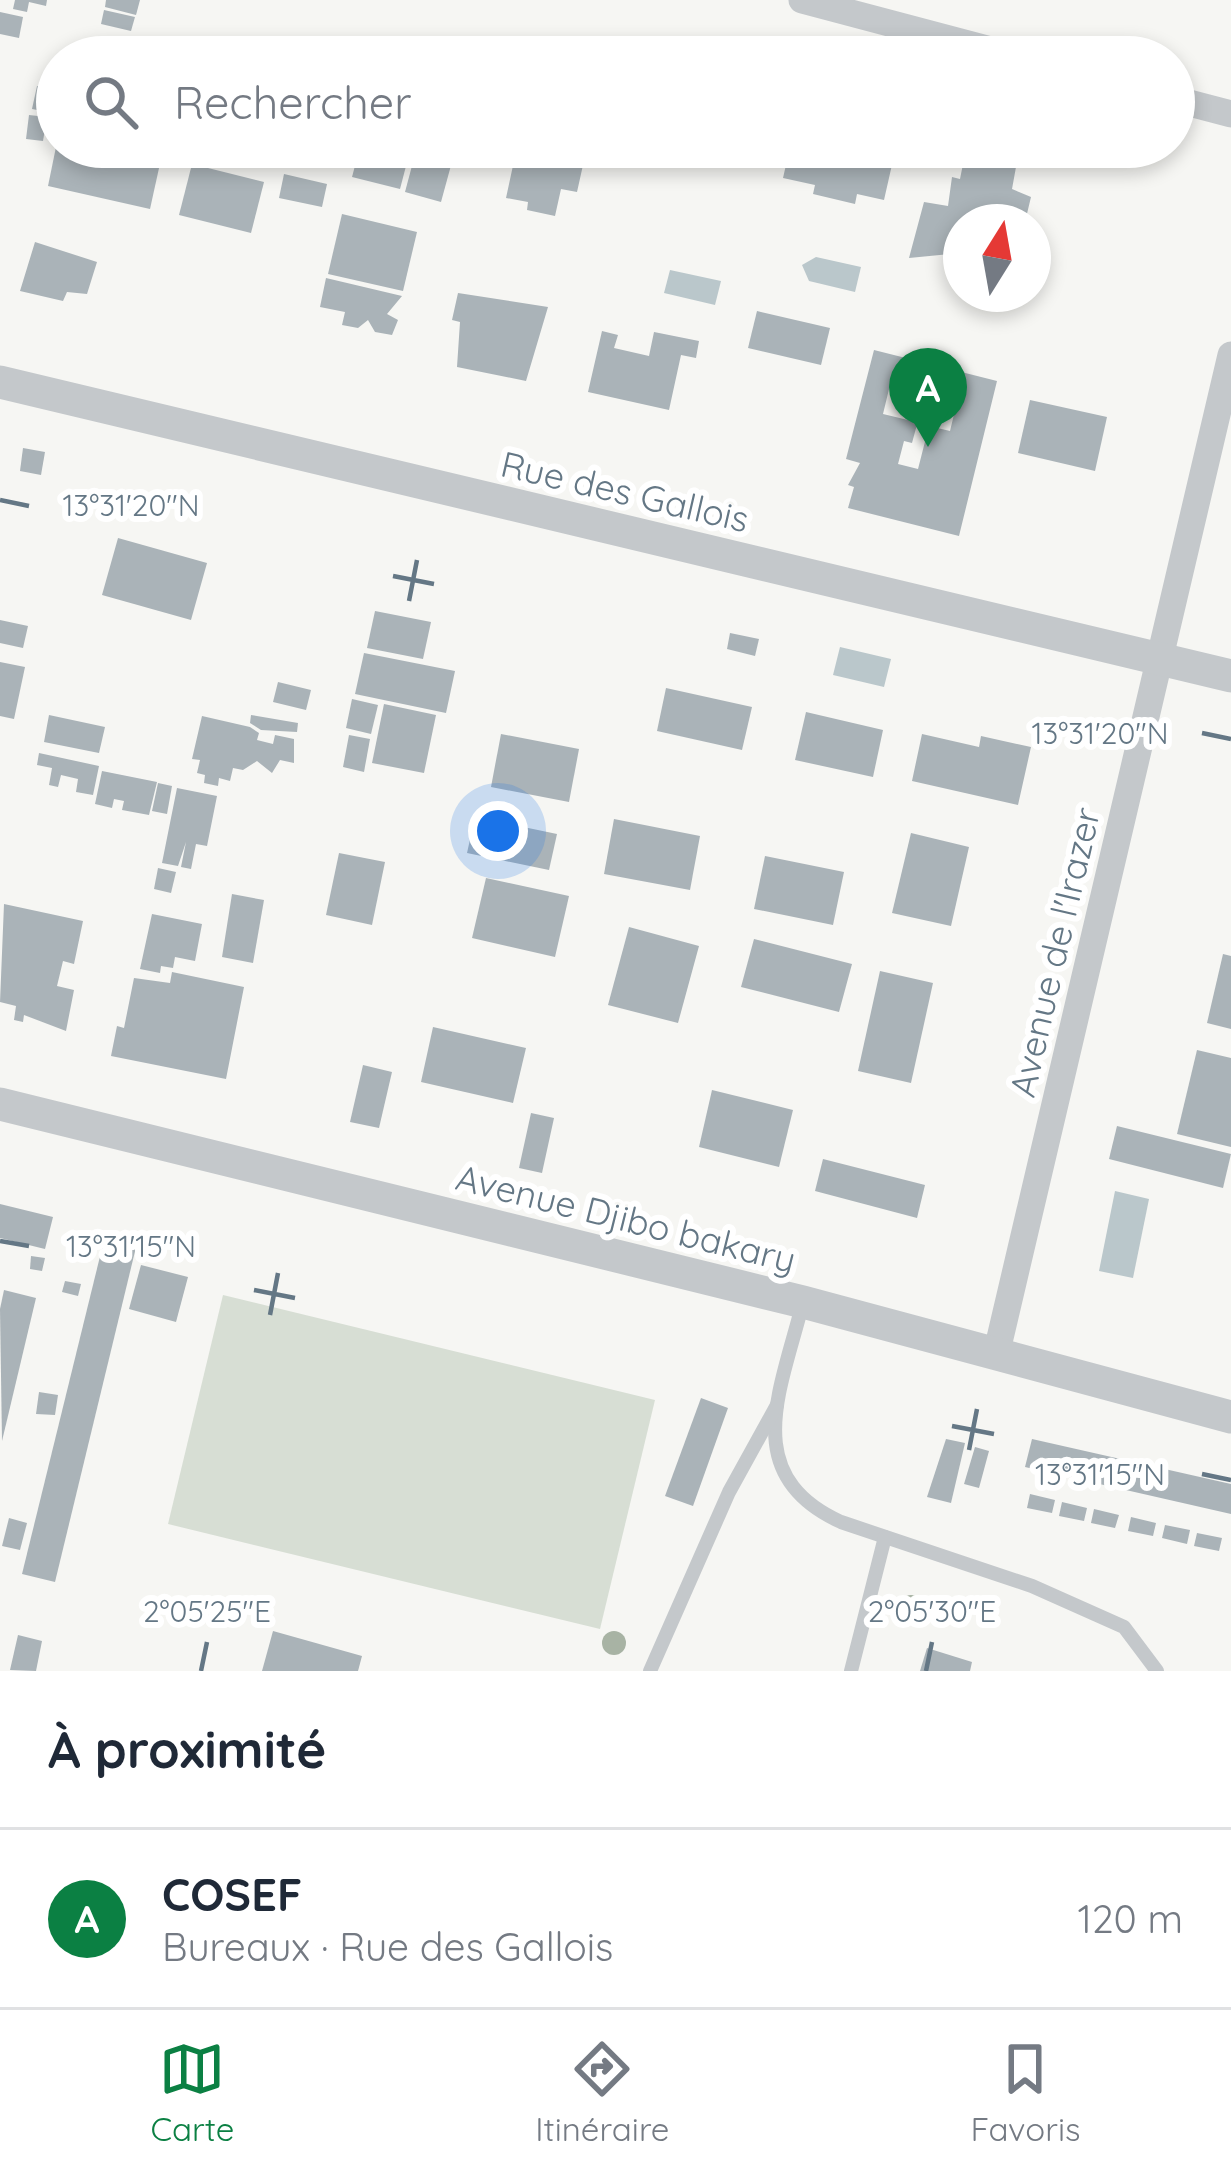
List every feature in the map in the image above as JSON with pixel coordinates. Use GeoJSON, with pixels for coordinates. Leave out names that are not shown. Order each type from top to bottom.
{"type":"FeatureCollection","features":[{"type":"Feature","properties":{"kind":"street"},"geometry":{"type":"LineString","coordinates":[[802,0],[938,36]]}},
{"type":"Feature","properties":{"kind":"street"},"geometry":{"type":"LineString","coordinates":[[1195,105],[1231,114]]}},
{"type":"Feature","properties":{"kind":"street","name":"Avenue de l'Irazer"},"geometry":{"type":"LineString","coordinates":[[996,1354],[1231,355]]}},
{"type":"Feature","properties":{"kind":"street","name":"Rue des Gallois"},"geometry":{"type":"LineString","coordinates":[[0,382],[1231,676]]}},
{"type":"Feature","properties":{"kind":"street","name":"Avenue Djibo bakary"},"geometry":{"type":"LineString","coordinates":[[0,1104],[803,1302],[1231,1417]]}},
{"type":"Feature","properties":{"kind":"lane"},"geometry":{"type":"LineString","coordinates":[[803,1302],[778,1403],[776,1458],[784,1482],[811,1508],[1032,1586],[1124,1628],[1157,1671]]}},
{"type":"Feature","properties":{"kind":"lane"},"geometry":{"type":"LineString","coordinates":[[650,1671],[729,1492],[778,1403]]}},
{"type":"Feature","properties":{"kind":"lane"},"geometry":{"type":"LineString","coordinates":[[851,1671],[885,1537]]}},
{"type":"Feature","properties":{"kind":"shaded area"},"geometry":{"type":"Polygon","coordinates":[[[816,257],[861,267],[855,292],[809,281],[802,265],[816,257]]]}},
{"type":"Feature","properties":{"kind":"shaded area"},"geometry":{"type":"Polygon","coordinates":[[[670,270],[721,281],[715,305],[664,293],[670,270]]]}},
{"type":"Feature","properties":{"kind":"shaded area"},"geometry":{"type":"Polygon","coordinates":[[[840,647],[891,659],[884,687],[833,675],[840,647]]]}},
{"type":"Feature","properties":{"kind":"shaded area"},"geometry":{"type":"Polygon","coordinates":[[[1115,1191],[1149,1199],[1133,1278],[1099,1271],[1115,1191]]]}},
{"type":"Feature","properties":{"kind":"shaded area"},"geometry":{"type":"Polygon","coordinates":[[[223,1295],[655,1400],[600,1629],[168,1524],[223,1295]]]}},
{"type":"Feature","properties":{"kind":"building"},"geometry":{"type":"Polygon","coordinates":[[[15,0],[47,0],[46,6],[29,2],[27,12],[13,9],[15,0]]]}},
{"type":"Feature","properties":{"kind":"building"},"geometry":{"type":"Polygon","coordinates":[[[106,0],[140,0],[136,15],[105,7],[106,0]]]}},
{"type":"Feature","properties":{"kind":"building"},"geometry":{"type":"Polygon","coordinates":[[[104,10],[135,17],[131,31],[101,24],[104,10]]]}},
{"type":"Feature","properties":{"kind":"building"},"geometry":{"type":"Polygon","coordinates":[[[0,12],[23,17],[19,38],[0,34],[0,12]]]}},
{"type":"Feature","properties":{"kind":"building"},"geometry":{"type":"Polygon","coordinates":[[[29,115],[36,116],[36,140],[26,139],[29,115]]]}},
{"type":"Feature","properties":{"kind":"building"},"geometry":{"type":"Polygon","coordinates":[[[52,168],[159,168],[150,209],[48,186],[52,168]]]}},
{"type":"Feature","properties":{"kind":"building"},"geometry":{"type":"Polygon","coordinates":[[[191,168],[264,182],[251,233],[179,215],[191,168]]]}},
{"type":"Feature","properties":{"kind":"building"},"geometry":{"type":"Polygon","coordinates":[[[354,168],[406,168],[400,189],[352,177],[354,168]]]}},
{"type":"Feature","properties":{"kind":"building"},"geometry":{"type":"Polygon","coordinates":[[[411,168],[450,168],[441,202],[405,192],[411,168]]]}},
{"type":"Feature","properties":{"kind":"building"},"geometry":{"type":"Polygon","coordinates":[[[512,168],[582,168],[577,192],[561,189],[555,216],[527,210],[528,202],[506,198],[512,168]]]}},
{"type":"Feature","properties":{"kind":"building"},"geometry":{"type":"Polygon","coordinates":[[[785,168],[891,168],[884,200],[857,194],[855,204],[813,194],[815,185],[783,178],[785,168]]]}},
{"type":"Feature","properties":{"kind":"building"},"geometry":{"type":"Polygon","coordinates":[[[962,168],[1016,168],[1012,189],[1031,197],[1029,204],[948,204],[952,177],[960,179],[962,168]]]}},
{"type":"Feature","properties":{"kind":"building"},"geometry":{"type":"Polygon","coordinates":[[[284,174],[327,184],[322,207],[279,198],[284,174]]]}},
{"type":"Feature","properties":{"kind":"building"},"geometry":{"type":"Polygon","coordinates":[[[924,202],[943,205],[943,255],[909,258],[924,202]]]}},
{"type":"Feature","properties":{"kind":"building"},"geometry":{"type":"Polygon","coordinates":[[[342,214],[417,232],[403,291],[328,274],[342,214]]]}},
{"type":"Feature","properties":{"kind":"building"},"geometry":{"type":"Polygon","coordinates":[[[35,242],[97,262],[87,294],[67,292],[63,301],[20,291],[35,242]]]}},
{"type":"Feature","properties":{"kind":"building"},"geometry":{"type":"Polygon","coordinates":[[[326,278],[402,296],[387,314],[398,320],[392,335],[375,332],[368,320],[358,328],[342,325],[345,312],[320,307],[326,278]]]}},
{"type":"Feature","properties":{"kind":"building"},"geometry":{"type":"Polygon","coordinates":[[[458,293],[548,307],[526,381],[457,367],[460,322],[452,320],[458,293]]]}},
{"type":"Feature","properties":{"kind":"building"},"geometry":{"type":"Polygon","coordinates":[[[757,311],[830,328],[821,365],[748,348],[757,311]]]}},
{"type":"Feature","properties":{"kind":"building"},"geometry":{"type":"Polygon","coordinates":[[[602,331],[618,335],[614,348],[649,356],[654,332],[699,341],[696,358],[681,355],[669,410],[588,392],[602,331]]]}},
{"type":"Feature","properties":{"kind":"building"},"geometry":{"type":"Polygon","coordinates":[[[874,350],[997,381],[959,536],[848,508],[854,487],[848,485],[860,463],[846,459],[874,350]],[[890,385],[883,414],[908,420],[912,404],[922,406],[912,443],[904,441],[898,464],[918,469],[929,426],[950,431],[957,402],[890,385]]]}},
{"type":"Feature","properties":{"kind":"building"},"geometry":{"type":"Polygon","coordinates":[[[1030,400],[1107,417],[1095,471],[1018,453],[1030,400]]]}},
{"type":"Feature","properties":{"kind":"building"},"geometry":{"type":"Polygon","coordinates":[[[23,448],[45,452],[41,475],[20,471],[23,448]]]}},
{"type":"Feature","properties":{"kind":"building"},"geometry":{"type":"Polygon","coordinates":[[[118,538],[207,563],[191,620],[102,595],[118,538]]]}},
{"type":"Feature","properties":{"kind":"building"},"geometry":{"type":"Polygon","coordinates":[[[375,611],[431,622],[423,659],[367,648],[375,611]]]}},
{"type":"Feature","properties":{"kind":"building"},"geometry":{"type":"Polygon","coordinates":[[[0,620],[28,626],[23,648],[0,643],[0,620]]]}},
{"type":"Feature","properties":{"kind":"building"},"geometry":{"type":"Polygon","coordinates":[[[730,633],[759,639],[755,656],[727,649],[730,633]]]}},
{"type":"Feature","properties":{"kind":"building"},"geometry":{"type":"Polygon","coordinates":[[[364,653],[455,671],[446,713],[355,694],[364,653]]]}},
{"type":"Feature","properties":{"kind":"building"},"geometry":{"type":"Polygon","coordinates":[[[0,662],[25,667],[14,719],[0,716],[0,662]]]}},
{"type":"Feature","properties":{"kind":"building"},"geometry":{"type":"Polygon","coordinates":[[[278,682],[311,690],[306,710],[273,702],[278,682]]]}},
{"type":"Feature","properties":{"kind":"building"},"geometry":{"type":"Polygon","coordinates":[[[666,688],[752,707],[742,750],[657,731],[666,688]]]}},
{"type":"Feature","properties":{"kind":"building"},"geometry":{"type":"Polygon","coordinates":[[[352,699],[378,705],[371,734],[346,728],[352,699]]]}},
{"type":"Feature","properties":{"kind":"building"},"geometry":{"type":"Polygon","coordinates":[[[384,704],[436,715],[424,773],[372,763],[384,704]]]}},
{"type":"Feature","properties":{"kind":"building"},"geometry":{"type":"Polygon","coordinates":[[[806,712],[883,730],[873,777],[795,760],[806,712]]]}},
{"type":"Feature","properties":{"kind":"building"},"geometry":{"type":"Polygon","coordinates":[[[49,715],[105,727],[99,753],[44,742],[49,715]]]}},
{"type":"Feature","properties":{"kind":"building"},"geometry":{"type":"Polygon","coordinates":[[[251,715],[298,723],[297,732],[261,730],[250,723],[251,715]]]}},
{"type":"Feature","properties":{"kind":"building"},"geometry":{"type":"Polygon","coordinates":[[[202,716],[250,727],[259,733],[257,740],[273,744],[275,735],[294,739],[294,763],[280,760],[272,773],[257,761],[243,770],[233,768],[230,781],[219,778],[218,786],[204,783],[205,775],[197,773],[200,760],[192,759],[202,716]]]}},
{"type":"Feature","properties":{"kind":"building"},"geometry":{"type":"Polygon","coordinates":[[[501,734],[579,749],[569,802],[491,787],[501,734]]]}},
{"type":"Feature","properties":{"kind":"building"},"geometry":{"type":"Polygon","coordinates":[[[922,734],[979,747],[981,736],[1031,747],[1018,805],[912,781],[922,734]]]}},
{"type":"Feature","properties":{"kind":"building"},"geometry":{"type":"Polygon","coordinates":[[[349,735],[370,739],[364,772],[343,767],[349,735]]]}},
{"type":"Feature","properties":{"kind":"building"},"geometry":{"type":"Polygon","coordinates":[[[39,753],[99,766],[93,795],[76,792],[78,779],[61,775],[58,787],[49,785],[52,768],[37,765],[39,753]]]}},
{"type":"Feature","properties":{"kind":"building"},"geometry":{"type":"Polygon","coordinates":[[[102,771],[157,782],[149,815],[122,810],[124,801],[114,799],[112,808],[95,804],[102,771]]]}},
{"type":"Feature","properties":{"kind":"building"},"geometry":{"type":"Polygon","coordinates":[[[158,783],[172,786],[167,814],[152,811],[158,783]]]}},
{"type":"Feature","properties":{"kind":"building"},"geometry":{"type":"Polygon","coordinates":[[[177,788],[217,796],[207,846],[196,844],[191,869],[181,867],[186,842],[178,866],[162,863],[177,788]]]}},
{"type":"Feature","properties":{"kind":"building"},"geometry":{"type":"Polygon","coordinates":[[[475,817],[557,834],[549,870],[467,853],[475,817]]]}},
{"type":"Feature","properties":{"kind":"building"},"geometry":{"type":"Polygon","coordinates":[[[614,819],[700,836],[690,890],[604,874],[614,819]]]}},
{"type":"Feature","properties":{"kind":"building"},"geometry":{"type":"Polygon","coordinates":[[[911,833],[969,847],[951,926],[892,913],[911,833]]]}},
{"type":"Feature","properties":{"kind":"building"},"geometry":{"type":"Polygon","coordinates":[[[339,853],[385,862],[372,925],[326,915],[339,853]]]}},
{"type":"Feature","properties":{"kind":"building"},"geometry":{"type":"Polygon","coordinates":[[[765,856],[844,872],[833,925],[754,909],[765,856]]]}},
{"type":"Feature","properties":{"kind":"building"},"geometry":{"type":"Polygon","coordinates":[[[158,868],[176,872],[171,893],[154,889],[158,868]]]}},
{"type":"Feature","properties":{"kind":"building"},"geometry":{"type":"Polygon","coordinates":[[[486,878],[569,896],[555,957],[472,938],[486,878]]]}},
{"type":"Feature","properties":{"kind":"building"},"geometry":{"type":"Polygon","coordinates":[[[232,894],[264,900],[253,963],[222,957],[232,894]]]}},
{"type":"Feature","properties":{"kind":"building"},"geometry":{"type":"Polygon","coordinates":[[[4,904],[83,921],[74,964],[63,961],[57,986],[74,990],[66,1031],[24,1015],[23,1022],[14,1020],[16,1006],[0,1002],[4,904]]]}},
{"type":"Feature","properties":{"kind":"building"},"geometry":{"type":"Polygon","coordinates":[[[152,914],[202,924],[195,961],[175,957],[173,968],[161,966],[160,973],[140,969],[152,914]]]}},
{"type":"Feature","properties":{"kind":"building"},"geometry":{"type":"Polygon","coordinates":[[[629,927],[699,946],[678,1023],[608,1005],[629,927]]]}},
{"type":"Feature","properties":{"kind":"building"},"geometry":{"type":"Polygon","coordinates":[[[754,939],[852,964],[839,1012],[741,987],[754,939]]]}},
{"type":"Feature","properties":{"kind":"building"},"geometry":{"type":"Polygon","coordinates":[[[1223,954],[1231,956],[1231,1029],[1207,1023],[1223,954]]]}},
{"type":"Feature","properties":{"kind":"building"},"geometry":{"type":"Polygon","coordinates":[[[880,971],[933,983],[911,1083],[858,1071],[880,971]]]}},
{"type":"Feature","properties":{"kind":"building"},"geometry":{"type":"Polygon","coordinates":[[[172,972],[244,987],[226,1079],[111,1056],[117,1026],[124,1028],[134,978],[170,983],[172,972]]]}},
{"type":"Feature","properties":{"kind":"building"},"geometry":{"type":"Polygon","coordinates":[[[433,1027],[526,1048],[513,1103],[421,1082],[433,1027]]]}},
{"type":"Feature","properties":{"kind":"building"},"geometry":{"type":"Polygon","coordinates":[[[1197,1050],[1231,1058],[1231,1147],[1177,1134],[1197,1050]]]}},
{"type":"Feature","properties":{"kind":"building"},"geometry":{"type":"Polygon","coordinates":[[[363,1065],[392,1072],[379,1128],[350,1122],[363,1065]]]}},
{"type":"Feature","properties":{"kind":"building"},"geometry":{"type":"Polygon","coordinates":[[[712,1090],[793,1110],[779,1167],[699,1147],[712,1090]]]}},
{"type":"Feature","properties":{"kind":"building"},"geometry":{"type":"Polygon","coordinates":[[[531,1113],[554,1118],[542,1173],[519,1168],[531,1113]]]}},
{"type":"Feature","properties":{"kind":"building"},"geometry":{"type":"Polygon","coordinates":[[[1117,1126],[1231,1154],[1223,1188],[1109,1159],[1117,1126]]]}},
{"type":"Feature","properties":{"kind":"building"},"geometry":{"type":"Polygon","coordinates":[[[823,1159],[925,1185],[917,1218],[815,1191],[823,1159]]]}},
{"type":"Feature","properties":{"kind":"building"},"geometry":{"type":"Polygon","coordinates":[[[0,1204],[53,1217],[45,1249],[0,1238],[0,1204]]]}},
{"type":"Feature","properties":{"kind":"building"},"geometry":{"type":"Polygon","coordinates":[[[106,1232],[138,1239],[55,1582],[22,1574],[106,1232]]]}},
{"type":"Feature","properties":{"kind":"building"},"geometry":{"type":"Polygon","coordinates":[[[31,1256],[45,1258],[42,1271],[30,1269],[31,1256]]]}},
{"type":"Feature","properties":{"kind":"building"},"geometry":{"type":"Polygon","coordinates":[[[141,1265],[188,1277],[176,1322],[129,1309],[141,1265]]]}},
{"type":"Feature","properties":{"kind":"building"},"geometry":{"type":"Polygon","coordinates":[[[65,1281],[81,1284],[78,1296],[62,1292],[65,1281]]]}},
{"type":"Feature","properties":{"kind":"building"},"geometry":{"type":"Polygon","coordinates":[[[4,1290],[36,1298],[2,1441],[0,1309],[4,1290]]]}},
{"type":"Feature","properties":{"kind":"building"},"geometry":{"type":"Polygon","coordinates":[[[39,1392],[58,1395],[55,1415],[36,1414],[39,1392]]]}},
{"type":"Feature","properties":{"kind":"building"},"geometry":{"type":"Polygon","coordinates":[[[701,1398],[728,1408],[693,1506],[665,1496],[701,1398]]]}},
{"type":"Feature","properties":{"kind":"building"},"geometry":{"type":"Polygon","coordinates":[[[946,1439],[965,1443],[951,1503],[927,1497],[946,1439]]]}},
{"type":"Feature","properties":{"kind":"building"},"geometry":{"type":"Polygon","coordinates":[[[1032,1439],[1231,1484],[1231,1514],[1025,1467],[1032,1439]]]}},
{"type":"Feature","properties":{"kind":"building"},"geometry":{"type":"Polygon","coordinates":[[[975,1447],[989,1451],[979,1488],[964,1484],[975,1447]]]}},
{"type":"Feature","properties":{"kind":"building"},"geometry":{"type":"Polygon","coordinates":[[[1030,1494],[1055,1500],[1052,1513],[1027,1508],[1030,1494]]]}},
{"type":"Feature","properties":{"kind":"building"},"geometry":{"type":"Polygon","coordinates":[[[1062,1502],[1087,1508],[1084,1521],[1059,1516],[1062,1502]]]}},
{"type":"Feature","properties":{"kind":"building"},"geometry":{"type":"Polygon","coordinates":[[[1094,1509],[1119,1515],[1115,1528],[1091,1523],[1094,1509]]]}},
{"type":"Feature","properties":{"kind":"building"},"geometry":{"type":"Polygon","coordinates":[[[1131,1517],[1156,1523],[1153,1536],[1128,1531],[1131,1517]]]}},
{"type":"Feature","properties":{"kind":"building"},"geometry":{"type":"Polygon","coordinates":[[[9,1518],[27,1523],[20,1550],[2,1546],[9,1518]]]}},
{"type":"Feature","properties":{"kind":"building"},"geometry":{"type":"Polygon","coordinates":[[[1165,1525],[1190,1530],[1187,1544],[1162,1538],[1165,1525]]]}},
{"type":"Feature","properties":{"kind":"building"},"geometry":{"type":"Polygon","coordinates":[[[1197,1533],[1222,1538],[1219,1551],[1194,1546],[1197,1533]]]}},
{"type":"Feature","properties":{"kind":"building"},"geometry":{"type":"Polygon","coordinates":[[[273,1631],[362,1656],[358,1671],[262,1671],[273,1631]]]}},
{"type":"Feature","properties":{"kind":"building"},"geometry":{"type":"Polygon","coordinates":[[[18,1635],[42,1641],[36,1671],[10,1670],[18,1635]]]}},
{"type":"Feature","properties":{"kind":"building"},"geometry":{"type":"Polygon","coordinates":[[[927,1648],[972,1662],[970,1671],[920,1671],[927,1648]]]}},
{"type":"Feature","properties":{"kind":"place","name":"COSEF"},"geometry":{"type":"Point","coordinates":[928,447]}}]}
